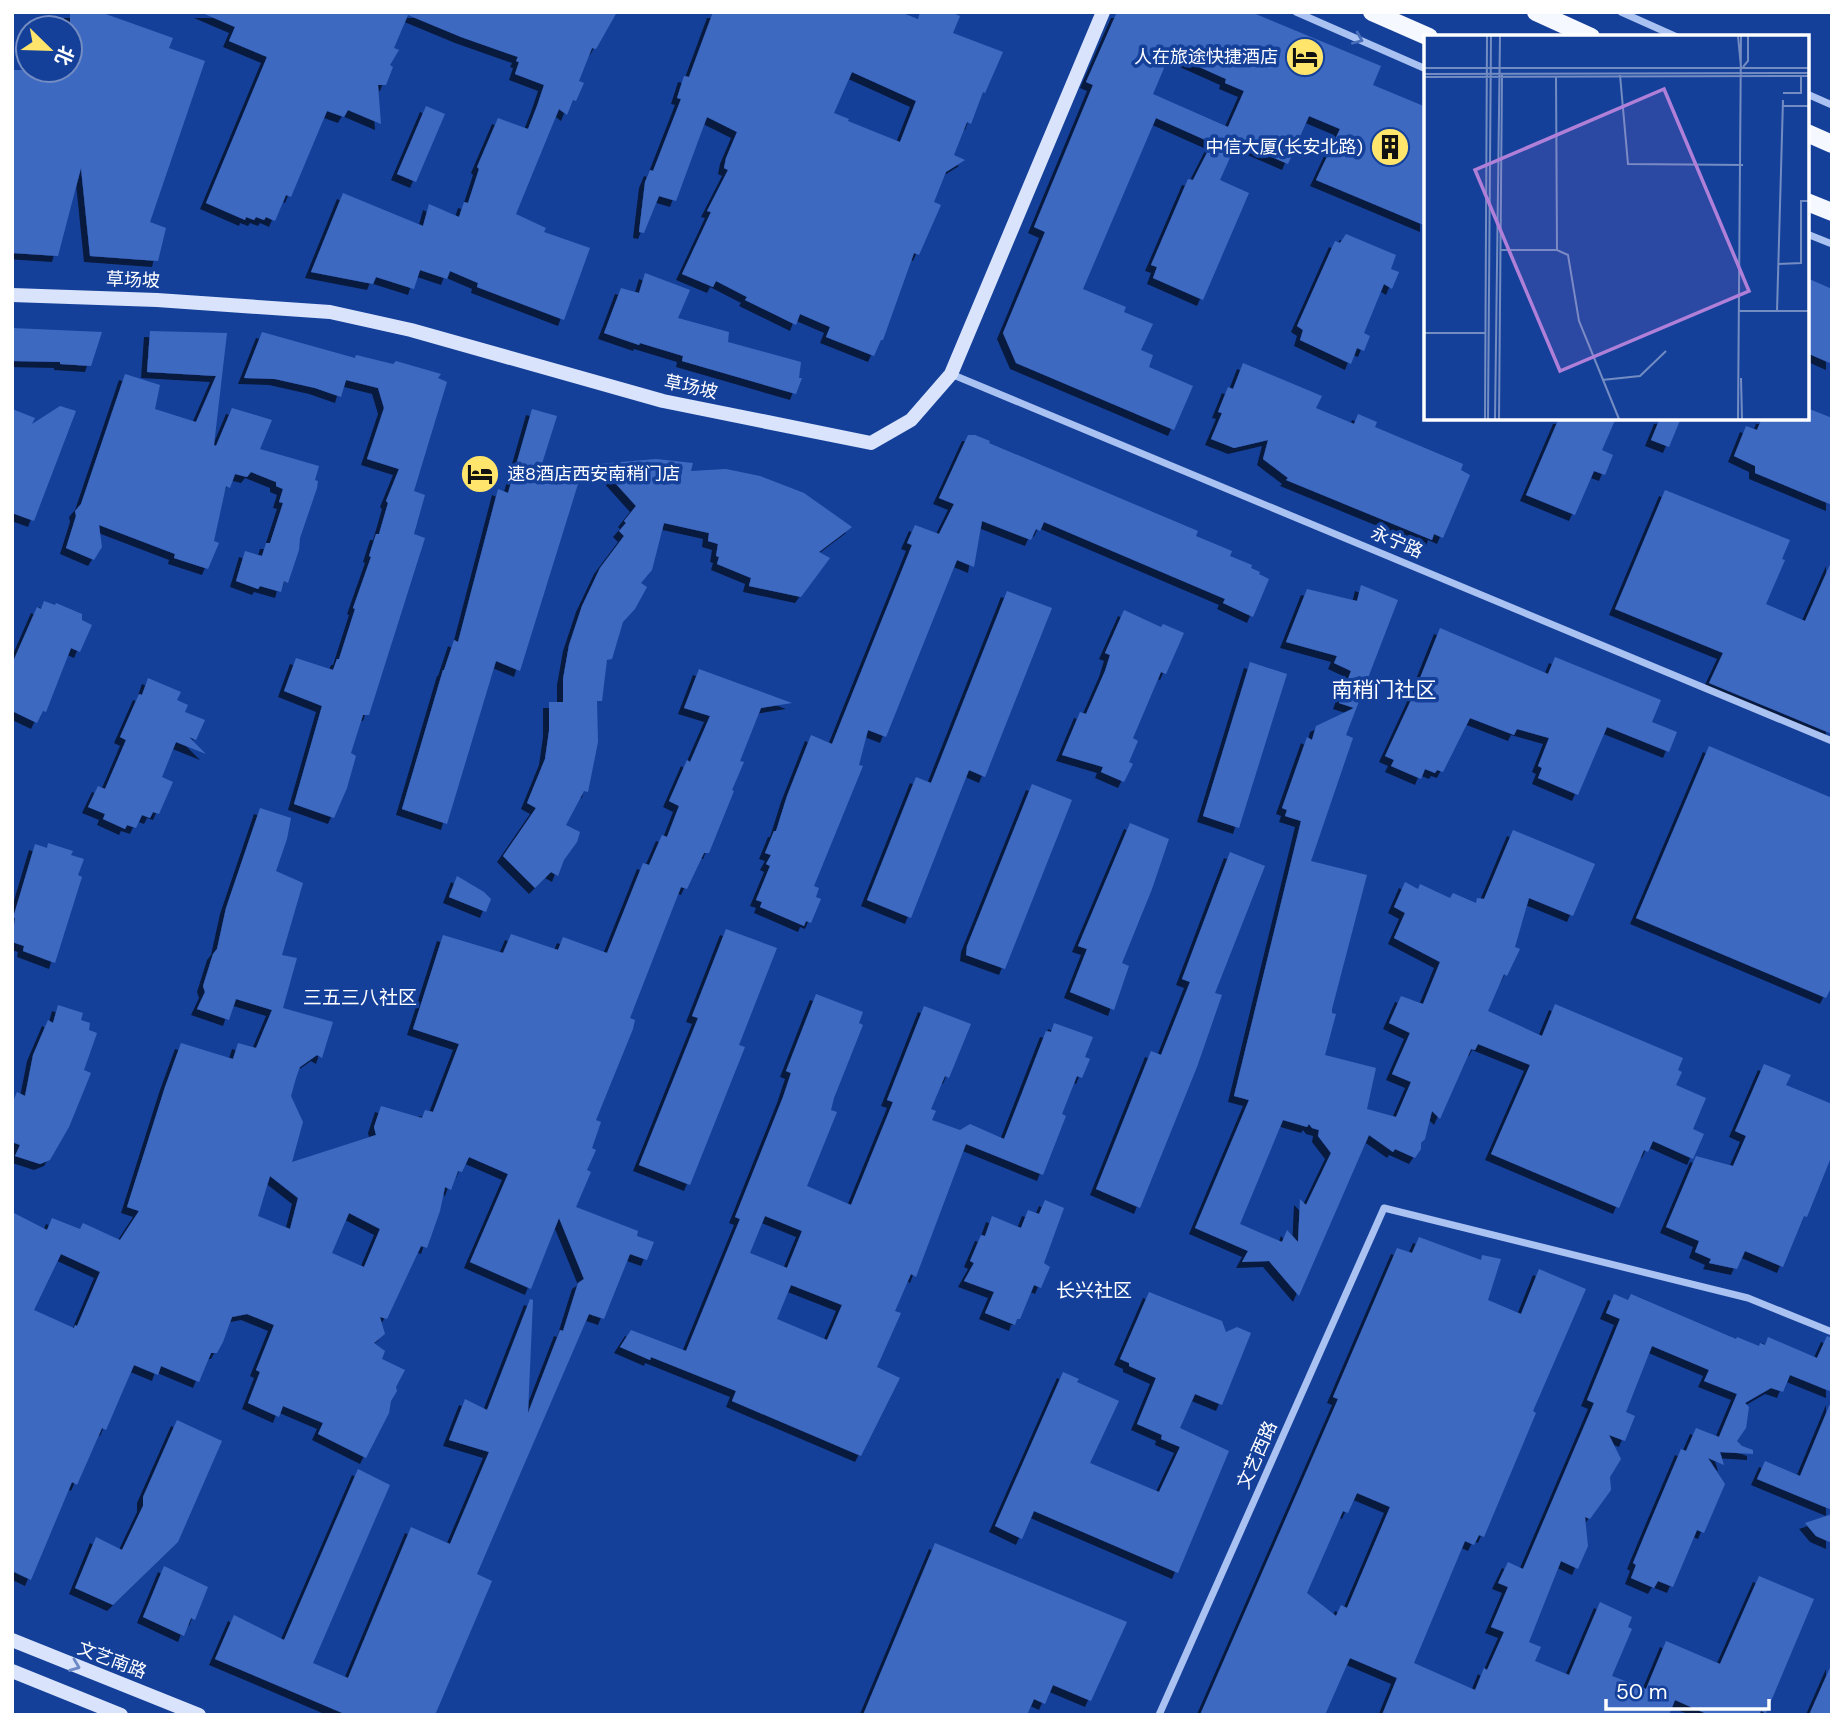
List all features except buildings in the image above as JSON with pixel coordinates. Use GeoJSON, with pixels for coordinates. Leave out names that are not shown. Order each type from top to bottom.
{"type":"FeatureCollection","features":[{"type":"Feature","properties":{"kind":"main road"},"geometry":{"type":"LineString","coordinates":[[1372,12],[1424,35]]}},
{"type":"Feature","properties":{"kind":"main road"},"geometry":{"type":"LineString","coordinates":[[1536,12],[1587,35]]}},
{"type":"Feature","properties":{"kind":"main road"},"geometry":{"type":"LineString","coordinates":[[1809,134],[1832,144]]}},
{"type":"Feature","properties":{"kind":"main road"},"geometry":{"type":"LineString","coordinates":[[1809,203],[1832,212]]}},
{"type":"Feature","properties":{"kind":"street","name":"草场坡"},"geometry":{"type":"LineString","coordinates":[[12,295],[157,300],[330,312],[411,330],[663,401],[870,443],[911,420],[951,373],[1103,12]]}},
{"type":"Feature","properties":{"kind":"street"},"geometry":{"type":"LineString","coordinates":[[1296,12],[1424,68]]}},
{"type":"Feature","properties":{"kind":"street"},"geometry":{"type":"LineString","coordinates":[[1621,12],[1673,35]]}},
{"type":"Feature","properties":{"kind":"street"},"geometry":{"type":"LineString","coordinates":[[1809,95],[1832,105]]}},
{"type":"Feature","properties":{"kind":"street"},"geometry":{"type":"LineString","coordinates":[[1809,235],[1832,244]]}},
{"type":"Feature","properties":{"kind":"street","name":"永宁路"},"geometry":{"type":"LineString","coordinates":[[951,373],[1832,741]]}},
{"type":"Feature","properties":{"kind":"street","name":"文艺西路"},"geometry":{"type":"LineString","coordinates":[[1159,1715],[1384,1208],[1748,1298],[1832,1332]]}},
{"type":"Feature","properties":{"kind":"street","name":"文艺南路"},"geometry":{"type":"LineString","coordinates":[[12,1640],[199,1715]]}},
{"type":"Feature","properties":{"kind":"street"},"geometry":{"type":"LineString","coordinates":[[12,1671],[121,1715]]}},
{"type":"Feature","properties":{"kind":"place","name":"人在旅途快捷酒店"},"geometry":{"type":"Point","coordinates":[1305,57]}},
{"type":"Feature","properties":{"kind":"place","name":"中信大厦(长安北路)"},"geometry":{"type":"Point","coordinates":[1390,147]}},
{"type":"Feature","properties":{"kind":"place","name":"速8酒店西安南稍门店"},"geometry":{"type":"Point","coordinates":[480,474]}},
{"type":"Feature","properties":{"kind":"district","name":"南稍门社区"},"geometry":{"type":"Point","coordinates":[1384,690]}},
{"type":"Feature","properties":{"kind":"district","name":"三五三八社区"},"geometry":{"type":"Point","coordinates":[360,997]}},
{"type":"Feature","properties":{"kind":"district","name":"长兴社区"},"geometry":{"type":"Point","coordinates":[1094,1290]}}]}
